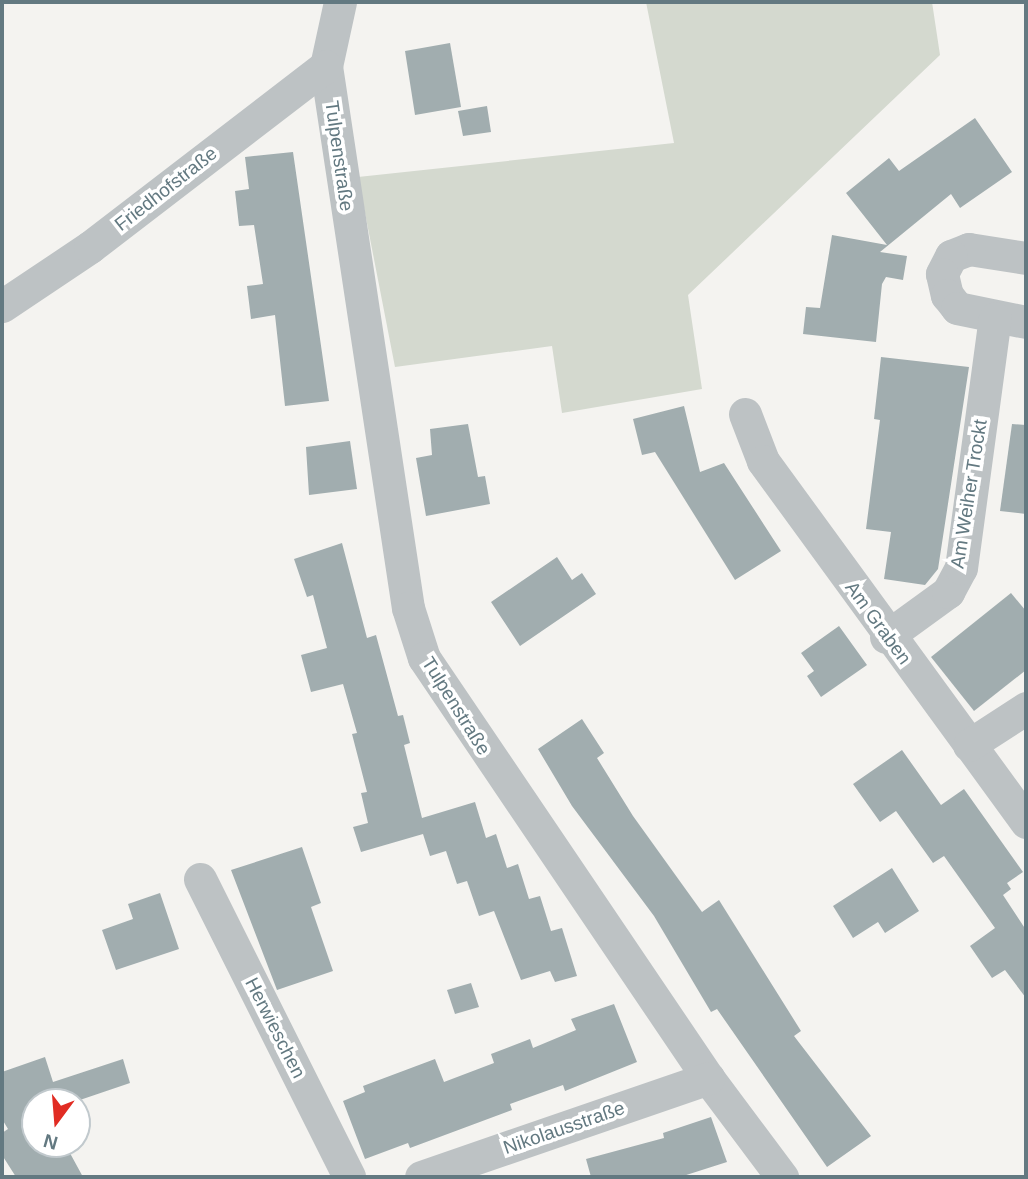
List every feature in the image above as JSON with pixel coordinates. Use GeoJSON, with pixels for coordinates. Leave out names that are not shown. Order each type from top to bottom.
{"type":"FeatureCollection","features":[{"type":"Feature","properties":{"kind":"street"},"geometry":{"type":"LineString","coordinates":[[326,66],[340,2]]}},
{"type":"Feature","properties":{"kind":"street","name":"Friedhofstraße"},"geometry":{"type":"LineString","coordinates":[[2,306],[90,247],[326,66]]}},
{"type":"Feature","properties":{"kind":"street","name":"Tulpenstraße"},"geometry":{"type":"LineString","coordinates":[[326,66],[408,608],[424,658],[708,1078],[782,1177]]}},
{"type":"Feature","properties":{"kind":"street","name":"Am Weiher Trockt"},"geometry":{"type":"LineString","coordinates":[[887,637],[948,592],[961,568],[1011,320],[957,308],[947,295],[942,274],[951,256],[969,249],[1026,258]]}},
{"type":"Feature","properties":{"kind":"street","name":"Am Graben"},"geometry":{"type":"LineString","coordinates":[[745,414],[763,461],[887,637],[1026,822]]}},
{"type":"Feature","properties":{"kind":"street"},"geometry":{"type":"LineString","coordinates":[[969,745],[1026,708]]}},
{"type":"Feature","properties":{"kind":"street","name":"Herwieschen"},"geometry":{"type":"LineString","coordinates":[[200,879],[349,1177]]}},
{"type":"Feature","properties":{"kind":"street","name":"Nikolausstraße"},"geometry":{"type":"LineString","coordinates":[[421,1177],[708,1078]]}},
{"type":"Feature","properties":{"kind":"shaded area"},"geometry":{"type":"Polygon","coordinates":[[[646,2],[932,2],[940,55],[688,295],[702,389],[562,413],[552,346],[395,367],[358,177],[674,143],[646,2]]]}},
{"type":"Feature","properties":{"kind":"building"},"geometry":{"type":"Polygon","coordinates":[[[450,43],[461,107],[415,115],[405,51],[450,43]]]}},
{"type":"Feature","properties":{"kind":"building"},"geometry":{"type":"Polygon","coordinates":[[[487,106],[491,132],[463,136],[458,111],[487,106]]]}},
{"type":"Feature","properties":{"kind":"building"},"geometry":{"type":"Polygon","coordinates":[[[975,118],[1012,172],[960,208],[951,194],[880,252],[907,256],[903,280],[886,277],[882,284],[876,342],[803,334],[806,307],[820,308],[832,235],[887,245],[846,193],[889,158],[899,171],[975,118]]]}},
{"type":"Feature","properties":{"kind":"building"},"geometry":{"type":"Polygon","coordinates":[[[293,152],[329,401],[285,406],[275,315],[251,319],[247,286],[263,284],[254,225],[239,226],[235,191],[249,189],[245,157],[293,152]]]}},
{"type":"Feature","properties":{"kind":"building"},"geometry":{"type":"Polygon","coordinates":[[[881,357],[969,367],[938,569],[925,585],[884,579],[891,532],[866,529],[880,420],[874,419],[881,357]]]}},
{"type":"Feature","properties":{"kind":"building"},"geometry":{"type":"Polygon","coordinates":[[[684,406],[700,472],[724,463],[781,551],[735,580],[655,452],[642,455],[633,419],[684,406]]]}},
{"type":"Feature","properties":{"kind":"building"},"geometry":{"type":"Polygon","coordinates":[[[468,424],[478,477],[485,476],[490,504],[426,516],[416,458],[432,455],[430,429],[468,424]]]}},
{"type":"Feature","properties":{"kind":"building"},"geometry":{"type":"Polygon","coordinates":[[[1012,424],[1026,425],[1026,514],[1000,511],[1012,424]]]}},
{"type":"Feature","properties":{"kind":"building"},"geometry":{"type":"Polygon","coordinates":[[[350,441],[357,489],[309,495],[306,447],[350,441]]]}},
{"type":"Feature","properties":{"kind":"building"},"geometry":{"type":"Polygon","coordinates":[[[342,543],[367,638],[376,635],[398,716],[403,715],[410,743],[404,745],[422,818],[475,802],[486,838],[496,834],[507,868],[518,864],[529,899],[540,896],[551,931],[562,928],[577,976],[555,982],[550,971],[521,980],[494,911],[479,916],[467,881],[457,884],[446,851],[430,856],[423,834],[361,852],[353,827],[368,823],[361,793],[367,792],[352,734],[357,733],[343,684],[311,692],[301,655],[327,648],[313,595],[307,597],[294,559],[342,543]]]}},
{"type":"Feature","properties":{"kind":"building"},"geometry":{"type":"Polygon","coordinates":[[[557,557],[572,580],[582,573],[596,594],[520,646],[491,602],[557,557]]]}},
{"type":"Feature","properties":{"kind":"building"},"geometry":{"type":"Polygon","coordinates":[[[1011,593],[1026,611],[1026,670],[974,711],[931,657],[1011,593]]]}},
{"type":"Feature","properties":{"kind":"building"},"geometry":{"type":"Polygon","coordinates":[[[839,626],[867,665],[821,697],[807,676],[814,671],[801,653],[839,626]]]}},
{"type":"Feature","properties":{"kind":"building"},"geometry":{"type":"Polygon","coordinates":[[[582,719],[604,753],[597,758],[633,816],[702,912],[719,900],[801,1031],[794,1036],[871,1136],[827,1167],[717,1009],[711,1012],[654,916],[572,806],[538,749],[582,719]]]}},
{"type":"Feature","properties":{"kind":"building"},"geometry":{"type":"Polygon","coordinates":[[[902,750],[941,805],[964,789],[1023,872],[1007,883],[1011,889],[1003,895],[1026,930],[1026,998],[1005,970],[992,978],[970,946],[995,928],[944,856],[933,863],[896,811],[880,822],[853,784],[902,750]]]}},
{"type":"Feature","properties":{"kind":"building"},"geometry":{"type":"Polygon","coordinates":[[[302,847],[321,903],[311,907],[333,971],[277,990],[231,870],[302,847]]]}},
{"type":"Feature","properties":{"kind":"building"},"geometry":{"type":"Polygon","coordinates":[[[892,868],[919,911],[885,933],[878,922],[853,938],[833,906],[892,868]]]}},
{"type":"Feature","properties":{"kind":"building"},"geometry":{"type":"Polygon","coordinates":[[[160,893],[179,949],[116,970],[102,930],[133,919],[128,904],[160,893]]]}},
{"type":"Feature","properties":{"kind":"building"},"geometry":{"type":"Polygon","coordinates":[[[471,983],[479,1007],[455,1014],[447,990],[471,983]]]}},
{"type":"Feature","properties":{"kind":"building"},"geometry":{"type":"Polygon","coordinates":[[[614,1004],[637,1062],[565,1091],[563,1085],[510,1104],[512,1110],[410,1148],[408,1143],[365,1159],[343,1101],[365,1092],[363,1086],[435,1059],[444,1082],[494,1063],[491,1054],[530,1039],[533,1048],[576,1030],[571,1019],[614,1004]]]}},
{"type":"Feature","properties":{"kind":"building"},"geometry":{"type":"Polygon","coordinates":[[[45,1057],[53,1082],[123,1059],[130,1083],[91,1096],[91,1088],[21,1088],[21,1158],[73,1158],[83,1177],[16,1177],[2,1155],[2,1133],[8,1129],[2,1119],[2,1072],[45,1057]]]}},
{"type":"Feature","properties":{"kind":"building"},"geometry":{"type":"Polygon","coordinates":[[[711,1117],[727,1162],[680,1177],[591,1177],[586,1159],[664,1138],[663,1133],[711,1117]]]}}]}
